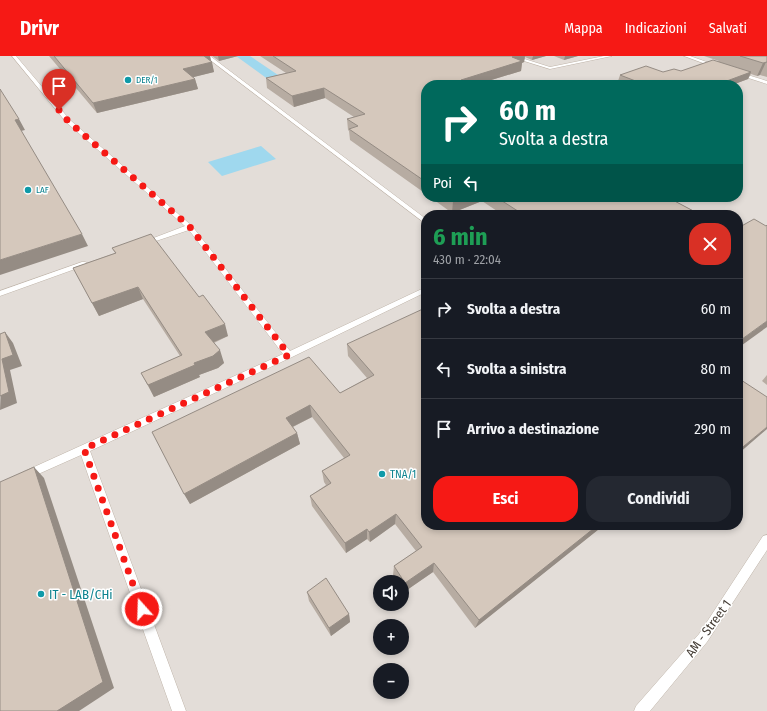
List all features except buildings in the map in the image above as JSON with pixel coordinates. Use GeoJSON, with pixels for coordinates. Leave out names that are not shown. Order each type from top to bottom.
{"type":"FeatureCollection","features":[{"type":"Feature","properties":{"kind":"lane"},"geometry":{"type":"LineString","coordinates":[[14,56],[68,121],[190,227],[289,355]]}},
{"type":"Feature","properties":{"kind":"lane"},"geometry":{"type":"LineString","coordinates":[[207,56],[421,218]]}},
{"type":"Feature","properties":{"kind":"lane"},"geometry":{"type":"LineString","coordinates":[[510,56],[550,68],[610,56]]}},
{"type":"Feature","properties":{"kind":"lane"},"geometry":{"type":"LineString","coordinates":[[680,56],[686,56],[722,68]]}},
{"type":"Feature","properties":{"kind":"lane"},"geometry":{"type":"LineString","coordinates":[[730,71],[767,83]]}},
{"type":"Feature","properties":{"kind":"lane"},"geometry":{"type":"LineString","coordinates":[[139,245],[190,227]]}},
{"type":"Feature","properties":{"kind":"lane"},"geometry":{"type":"LineString","coordinates":[[0,294],[95,260]]}},
{"type":"Feature","properties":{"kind":"lane"},"geometry":{"type":"LineString","coordinates":[[21,478],[289,355],[421,291]]}},
{"type":"Feature","properties":{"kind":"lane"},"geometry":{"type":"LineString","coordinates":[[84,449],[178,711]]}},
{"type":"Feature","properties":{"kind":"lane","name":"AM - Street 1"},"geometry":{"type":"LineString","coordinates":[[641,711],[704,638],[767,540]]}},
{"type":"Feature","properties":{"kind":"shaded area"},"geometry":{"type":"Polygon","coordinates":[[[0,56],[767,56],[767,711],[0,711],[0,56]]]}},
{"type":"Feature","properties":{"kind":"water"},"geometry":{"type":"Polygon","coordinates":[[[236,56],[250,56],[281,77],[269,80],[236,56]]]}},
{"type":"Feature","properties":{"kind":"water"},"geometry":{"type":"Polygon","coordinates":[[[261,146],[276,159],[222,176],[208,162],[261,146]]]}},
{"type":"Feature","properties":{"kind":"place","name":"DER/1"},"geometry":{"type":"Point","coordinates":[128,80]}},
{"type":"Feature","properties":{"kind":"place","name":"LAF"},"geometry":{"type":"Point","coordinates":[28,190]}},
{"type":"Feature","properties":{"kind":"place","name":"TNA/1"},"geometry":{"type":"Point","coordinates":[382,474]}},
{"type":"Feature","properties":{"kind":"place","name":"IT - LAB/CHi"},"geometry":{"type":"Point","coordinates":[41,594]}},
{"type":"Feature","properties":{"kind":"route"},"geometry":{"type":"LineString","coordinates":[[59,110],[68,121],[190,227],[289,355],[84,449],[142,609]]}}]}
